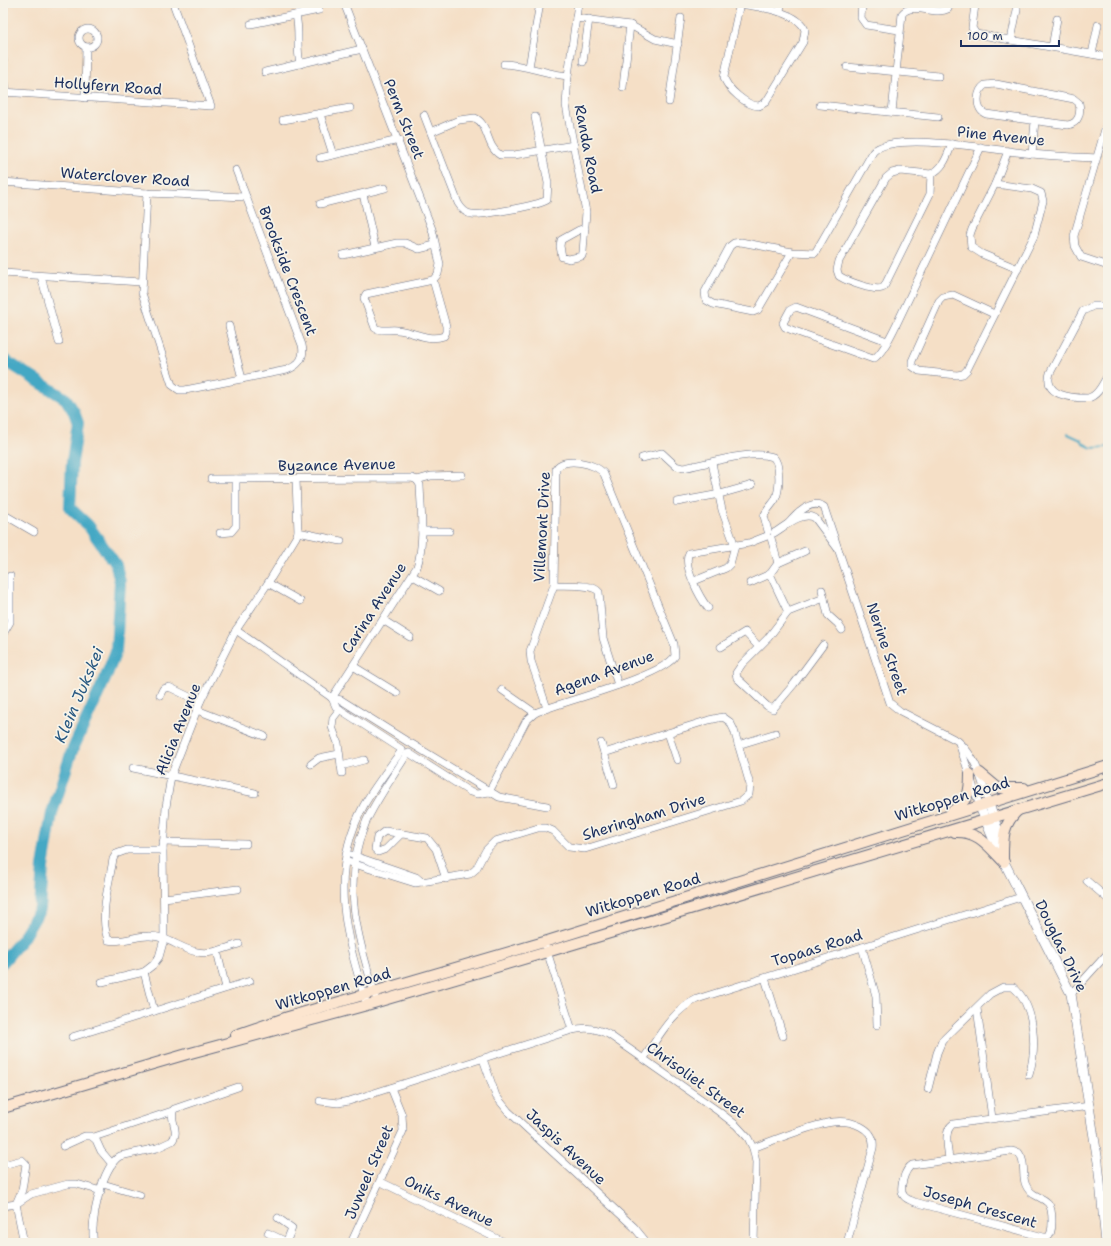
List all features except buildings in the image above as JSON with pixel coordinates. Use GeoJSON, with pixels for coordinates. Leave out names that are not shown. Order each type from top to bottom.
{"type":"FeatureCollection","features":[{"type":"Feature","properties":{"kind":"main road","name":"Witkoppen Road"},"geometry":{"type":"LineString","coordinates":[[371,999],[544,942],[946,815],[984,806],[1108,766]]}},
{"type":"Feature","properties":{"kind":"main road"},"geometry":{"type":"LineString","coordinates":[[946,815],[962,803],[969,795],[975,774],[994,786],[1004,790],[1050,784]]}},
{"type":"Feature","properties":{"kind":"main road","name":"Witkoppen Road"},"geometry":{"type":"LineString","coordinates":[[3,1108],[187,1054],[276,1021],[371,999],[547,952],[1108,783]]}},
{"type":"Feature","properties":{"kind":"main road"},"geometry":{"type":"LineString","coordinates":[[1002,859],[1004,829],[1011,816],[1018,810]]}},
{"type":"Feature","properties":{"kind":"main road"},"geometry":{"type":"LineString","coordinates":[[942,832],[966,832],[977,836],[1002,859]]}},
{"type":"Feature","properties":{"kind":"street","name":"Hollyfern Road"},"geometry":{"type":"LineString","coordinates":[[5,92],[211,106],[173,3]]}},
{"type":"Feature","properties":{"kind":"street","name":"Perm Street"},"geometry":{"type":"LineString","coordinates":[[344,3],[399,140],[429,220],[436,245],[439,270],[436,278],[433,280]]}},
{"type":"Feature","properties":{"kind":"street"},"geometry":{"type":"LineString","coordinates":[[529,67],[540,3]]}},
{"type":"Feature","properties":{"kind":"street","name":"Randa Road"},"geometry":{"type":"LineString","coordinates":[[578,3],[568,76],[566,106],[585,202],[585,228],[582,256],[569,259],[562,257],[560,246],[562,240],[585,228]]}},
{"type":"Feature","properties":{"kind":"street"},"geometry":{"type":"LineString","coordinates":[[740,3],[780,12],[801,23],[806,30],[805,37],[766,102],[762,106],[756,106],[746,101],[731,88],[724,77],[740,3]]}},
{"type":"Feature","properties":{"kind":"street"},"geometry":{"type":"LineString","coordinates":[[780,12],[781,3]]}},
{"type":"Feature","properties":{"kind":"street"},"geometry":{"type":"LineString","coordinates":[[862,3],[862,18],[866,25],[899,30]]}},
{"type":"Feature","properties":{"kind":"street"},"geometry":{"type":"LineString","coordinates":[[892,112],[901,16],[905,10],[911,9],[943,11],[948,9],[950,3]]}},
{"type":"Feature","properties":{"kind":"street"},"geometry":{"type":"LineString","coordinates":[[976,5],[972,28],[974,32],[1108,57]]}},
{"type":"Feature","properties":{"kind":"street"},"geometry":{"type":"LineString","coordinates":[[251,24],[319,10]]}},
{"type":"Feature","properties":{"kind":"street"},"geometry":{"type":"LineString","coordinates":[[1011,40],[1017,10]]}},
{"type":"Feature","properties":{"kind":"street"},"geometry":{"type":"LineString","coordinates":[[296,15],[299,28],[297,44],[300,64]]}},
{"type":"Feature","properties":{"kind":"street"},"geometry":{"type":"LineString","coordinates":[[576,18],[630,25],[655,39],[678,44]]}},
{"type":"Feature","properties":{"kind":"street"},"geometry":{"type":"LineString","coordinates":[[669,102],[681,18]]}},
{"type":"Feature","properties":{"kind":"street"},"geometry":{"type":"LineString","coordinates":[[583,62],[589,19]]}},
{"type":"Feature","properties":{"kind":"street"},"geometry":{"type":"LineString","coordinates":[[1052,47],[1057,19]]}},
{"type":"Feature","properties":{"kind":"street"},"geometry":{"type":"LineString","coordinates":[[623,87],[630,25]]}},
{"type":"Feature","properties":{"kind":"street"},"geometry":{"type":"LineString","coordinates":[[1092,54],[1098,25]]}},
{"type":"Feature","properties":{"kind":"street"},"geometry":{"type":"LineString","coordinates":[[85,98],[86,47]]}},
{"type":"Feature","properties":{"kind":"street"},"geometry":{"type":"LineString","coordinates":[[265,72],[362,49]]}},
{"type":"Feature","properties":{"kind":"street"},"geometry":{"type":"LineString","coordinates":[[3,59],[5,92]]}},
{"type":"Feature","properties":{"kind":"street"},"geometry":{"type":"LineString","coordinates":[[504,64],[529,67],[550,75],[568,76]]}},
{"type":"Feature","properties":{"kind":"street"},"geometry":{"type":"LineString","coordinates":[[847,67],[939,76]]}},
{"type":"Feature","properties":{"kind":"street"},"geometry":{"type":"LineString","coordinates":[[996,84],[1074,99],[1079,103],[1079,118],[1073,124],[1061,125],[1035,121],[981,112],[978,103],[982,87],[985,85],[996,84]]}},
{"type":"Feature","properties":{"kind":"street"},"geometry":{"type":"LineString","coordinates":[[820,105],[938,117]]}},
{"type":"Feature","properties":{"kind":"street"},"geometry":{"type":"LineString","coordinates":[[283,120],[350,108]]}},
{"type":"Feature","properties":{"kind":"street"},"geometry":{"type":"LineString","coordinates":[[320,114],[332,155]]}},
{"type":"Feature","properties":{"kind":"street"},"geometry":{"type":"LineString","coordinates":[[424,115],[458,203],[461,209],[472,215],[536,204],[547,200],[548,183],[535,117]]}},
{"type":"Feature","properties":{"kind":"street"},"geometry":{"type":"LineString","coordinates":[[431,132],[459,120],[475,118],[481,122],[492,147],[500,155],[509,156],[574,145]]}},
{"type":"Feature","properties":{"kind":"street"},"geometry":{"type":"LineString","coordinates":[[1108,119],[1076,227],[1074,241],[1078,254],[1086,260],[1108,266]]}},
{"type":"Feature","properties":{"kind":"street"},"geometry":{"type":"LineString","coordinates":[[1032,154],[1035,121]]}},
{"type":"Feature","properties":{"kind":"street"},"geometry":{"type":"LineString","coordinates":[[320,158],[399,140]]}},
{"type":"Feature","properties":{"kind":"street","name":"Pine Avenue"},"geometry":{"type":"LineString","coordinates":[[792,252],[810,254],[817,251],[873,152],[885,145],[904,142],[952,144],[1032,154],[1096,158]]}},
{"type":"Feature","properties":{"kind":"street"},"geometry":{"type":"LineString","coordinates":[[932,174],[930,194],[884,287],[879,290],[839,276],[837,270],[839,261],[889,175],[900,171],[932,174],[939,170],[946,160],[952,144]]}},
{"type":"Feature","properties":{"kind":"street"},"geometry":{"type":"LineString","coordinates":[[887,341],[796,307],[790,310],[783,323],[785,327],[792,330],[873,359],[877,357],[887,341],[981,147]]}},
{"type":"Feature","properties":{"kind":"street"},"geometry":{"type":"LineString","coordinates":[[1008,151],[995,184],[970,235],[971,246],[982,254],[1018,269]]}},
{"type":"Feature","properties":{"kind":"street","name":"Brookside Crescent"},"geometry":{"type":"LineString","coordinates":[[148,193],[142,282],[143,298],[168,376],[173,387],[178,390],[185,390],[292,368],[299,362],[303,352],[236,170]]}},
{"type":"Feature","properties":{"kind":"street","name":"Waterclover Road"},"geometry":{"type":"LineString","coordinates":[[3,182],[148,193],[246,197]]}},
{"type":"Feature","properties":{"kind":"street"},"geometry":{"type":"LineString","coordinates":[[994,314],[953,295],[943,297],[939,301],[912,361],[912,366],[919,371],[957,375],[963,374],[967,370],[1034,236],[1043,198],[1038,191],[995,184]]}},
{"type":"Feature","properties":{"kind":"street"},"geometry":{"type":"LineString","coordinates":[[320,204],[385,188]]}},
{"type":"Feature","properties":{"kind":"street"},"geometry":{"type":"LineString","coordinates":[[363,194],[375,247]]}},
{"type":"Feature","properties":{"kind":"street"},"geometry":{"type":"LineString","coordinates":[[343,255],[397,242],[419,249],[436,245]]}},
{"type":"Feature","properties":{"kind":"street"},"geometry":{"type":"LineString","coordinates":[[734,243],[747,243],[792,252],[758,310],[753,312],[713,304],[706,300],[705,292],[734,243]]}},
{"type":"Feature","properties":{"kind":"street"},"geometry":{"type":"LineString","coordinates":[[3,273],[142,282]]}},
{"type":"Feature","properties":{"kind":"street"},"geometry":{"type":"LineString","coordinates":[[41,276],[59,342]]}},
{"type":"Feature","properties":{"kind":"street"},"geometry":{"type":"LineString","coordinates":[[433,280],[446,326],[444,336],[427,338],[400,330],[378,330],[375,328],[364,298],[366,294],[433,280]]}},
{"type":"Feature","properties":{"kind":"street"},"geometry":{"type":"LineString","coordinates":[[1108,306],[1093,306],[1084,311],[1050,373],[1049,382],[1052,390],[1061,395],[1088,398],[1098,391],[1108,375]]}},
{"type":"Feature","properties":{"kind":"street"},"geometry":{"type":"LineString","coordinates":[[229,326],[242,379]]}},
{"type":"Feature","properties":{"kind":"street"},"geometry":{"type":"LineString","coordinates":[[642,458],[662,452],[676,466],[683,468],[745,455],[766,455],[775,458],[777,466],[778,489],[774,500],[764,516],[778,563]]}},
{"type":"Feature","properties":{"kind":"street","name":"Villemont Drive"},"geometry":{"type":"LineString","coordinates":[[547,708],[531,661],[530,651],[554,585],[556,468],[560,464],[566,462],[595,466],[602,470],[676,652]]}},
{"type":"Feature","properties":{"kind":"street"},"geometry":{"type":"LineString","coordinates":[[694,581],[726,568],[731,561],[734,546],[724,516],[712,463]]}},
{"type":"Feature","properties":{"kind":"street","name":"Byzance Avenue"},"geometry":{"type":"LineString","coordinates":[[211,478],[412,478],[417,480],[431,476],[462,476]]}},
{"type":"Feature","properties":{"kind":"street"},"geometry":{"type":"LineString","coordinates":[[220,533],[232,532],[236,526],[236,479]]}},
{"type":"Feature","properties":{"kind":"street"},"geometry":{"type":"LineString","coordinates":[[296,479],[298,532],[341,541]]}},
{"type":"Feature","properties":{"kind":"street","name":"Carina Avenue"},"geometry":{"type":"LineString","coordinates":[[332,698],[413,576],[420,556],[422,531],[420,485],[417,480]]}},
{"type":"Feature","properties":{"kind":"street"},"geometry":{"type":"LineString","coordinates":[[677,502],[720,494],[752,485]]}},
{"type":"Feature","properties":{"kind":"street","name":"Nerine Street"},"geometry":{"type":"LineString","coordinates":[[811,505],[817,504],[824,507],[841,552],[890,703],[900,711],[958,741],[970,753],[984,806]]}},
{"type":"Feature","properties":{"kind":"street"},"geometry":{"type":"LineString","coordinates":[[788,524],[801,511],[811,505]]}},
{"type":"Feature","properties":{"kind":"street"},"geometry":{"type":"LineString","coordinates":[[708,608],[699,595],[687,564],[689,553],[734,546],[760,540],[788,524],[806,516],[811,516],[811,505]]}},
{"type":"Feature","properties":{"kind":"street"},"geometry":{"type":"LineString","coordinates":[[3,514],[34,532]]}},
{"type":"Feature","properties":{"kind":"street","name":"Nerine Street"},"geometry":{"type":"LineString","coordinates":[[811,516],[815,518],[841,552]]}},
{"type":"Feature","properties":{"kind":"street"},"geometry":{"type":"LineString","coordinates":[[422,531],[449,530]]}},
{"type":"Feature","properties":{"kind":"street","name":"Alicia Avenue"},"geometry":{"type":"LineString","coordinates":[[144,972],[153,965],[159,957],[164,939],[163,842],[166,807],[171,776],[200,702],[236,630],[294,542],[298,532]]}},
{"type":"Feature","properties":{"kind":"street"},"geometry":{"type":"LineString","coordinates":[[750,582],[770,574],[778,563],[805,551]]}},
{"type":"Feature","properties":{"kind":"street"},"geometry":{"type":"LineString","coordinates":[[770,574],[788,612]]}},
{"type":"Feature","properties":{"kind":"street"},"geometry":{"type":"LineString","coordinates":[[3,634],[10,622],[10,576]]}},
{"type":"Feature","properties":{"kind":"street"},"geometry":{"type":"LineString","coordinates":[[413,576],[439,591]]}},
{"type":"Feature","properties":{"kind":"street"},"geometry":{"type":"LineString","coordinates":[[268,582],[300,601]]}},
{"type":"Feature","properties":{"kind":"street"},"geometry":{"type":"LineString","coordinates":[[554,585],[597,588],[599,592],[603,638],[618,685]]}},
{"type":"Feature","properties":{"kind":"street"},"geometry":{"type":"LineString","coordinates":[[823,645],[791,689],[773,709],[767,706],[737,678],[738,670],[788,612],[823,594],[828,616],[838,624],[842,630]]}},
{"type":"Feature","properties":{"kind":"street"},"geometry":{"type":"LineString","coordinates":[[383,620],[410,637]]}},
{"type":"Feature","properties":{"kind":"street"},"geometry":{"type":"LineString","coordinates":[[236,630],[332,698],[341,700],[489,792],[500,797],[547,806]]}},
{"type":"Feature","properties":{"kind":"street"},"geometry":{"type":"LineString","coordinates":[[721,647],[745,632],[759,647]]}},
{"type":"Feature","properties":{"kind":"street","name":"Agena Avenue"},"geometry":{"type":"LineString","coordinates":[[489,792],[526,721],[535,713],[618,685],[667,664],[673,660],[676,652]]}},
{"type":"Feature","properties":{"kind":"street"},"geometry":{"type":"LineString","coordinates":[[353,666],[397,693]]}},
{"type":"Feature","properties":{"kind":"street"},"geometry":{"type":"LineString","coordinates":[[160,695],[165,687],[169,687],[200,702]]}},
{"type":"Feature","properties":{"kind":"street"},"geometry":{"type":"LineString","coordinates":[[502,690],[535,713]]}},
{"type":"Feature","properties":{"kind":"street"},"geometry":{"type":"LineString","coordinates":[[332,698],[336,707],[470,792],[477,794],[489,792]]}},
{"type":"Feature","properties":{"kind":"street"},"geometry":{"type":"LineString","coordinates":[[340,709],[333,718],[332,724],[338,743],[342,770],[364,760]]}},
{"type":"Feature","properties":{"kind":"street"},"geometry":{"type":"LineString","coordinates":[[197,710],[264,736]]}},
{"type":"Feature","properties":{"kind":"street","name":"Sheringham Drive"},"geometry":{"type":"LineString","coordinates":[[346,861],[415,884],[446,879],[470,874],[476,869],[486,850],[495,842],[532,830],[542,828],[550,829],[569,847],[585,849],[742,801],[748,796],[750,790],[732,724],[726,718],[721,717],[604,752]]}},
{"type":"Feature","properties":{"kind":"street"},"geometry":{"type":"LineString","coordinates":[[368,727],[373,720]]}},
{"type":"Feature","properties":{"kind":"street"},"geometry":{"type":"LineString","coordinates":[[668,733],[677,760]]}},
{"type":"Feature","properties":{"kind":"street"},"geometry":{"type":"LineString","coordinates":[[738,745],[776,733]]}},
{"type":"Feature","properties":{"kind":"street"},"geometry":{"type":"LineString","coordinates":[[371,999],[354,916],[352,889],[354,864],[366,822],[405,751],[404,743],[410,743]]}},
{"type":"Feature","properties":{"kind":"street"},"geometry":{"type":"LineString","coordinates":[[601,743],[614,785]]}},
{"type":"Feature","properties":{"kind":"street"},"geometry":{"type":"LineString","coordinates":[[371,999],[344,915],[343,892],[347,853],[357,820],[373,790],[405,751]]}},
{"type":"Feature","properties":{"kind":"street"},"geometry":{"type":"LineString","coordinates":[[311,764],[319,758],[339,754]]}},
{"type":"Feature","properties":{"kind":"street"},"geometry":{"type":"LineString","coordinates":[[437,772],[442,763]]}},
{"type":"Feature","properties":{"kind":"street"},"geometry":{"type":"LineString","coordinates":[[133,768],[255,793]]}},
{"type":"Feature","properties":{"kind":"street"},"geometry":{"type":"LineString","coordinates":[[373,790],[381,795]]}},
{"type":"Feature","properties":{"kind":"street","name":"Douglas Drive"},"geometry":{"type":"LineString","coordinates":[[984,806],[989,819],[999,834],[1002,859],[1071,994],[1090,1106],[1101,1187],[1106,1243]]}},
{"type":"Feature","properties":{"kind":"street"},"geometry":{"type":"LineString","coordinates":[[402,834],[422,836],[431,841],[438,855],[446,879]]}},
{"type":"Feature","properties":{"kind":"street"},"geometry":{"type":"LineString","coordinates":[[163,842],[246,844]]}},
{"type":"Feature","properties":{"kind":"street"},"geometry":{"type":"LineString","coordinates":[[163,850],[127,850],[116,854],[106,899],[105,921],[107,937],[111,941],[148,936],[164,939],[196,952],[217,951],[239,944]]}},
{"type":"Feature","properties":{"kind":"street"},"geometry":{"type":"LineString","coordinates":[[347,853],[416,877],[422,882]]}},
{"type":"Feature","properties":{"kind":"street"},"geometry":{"type":"LineString","coordinates":[[1087,882],[1108,899]]}},
{"type":"Feature","properties":{"kind":"street"},"geometry":{"type":"LineString","coordinates":[[164,898],[238,889]]}},
{"type":"Feature","properties":{"kind":"street","name":"Topaas Road"},"geometry":{"type":"LineString","coordinates":[[644,1058],[671,1019],[684,1006],[705,996],[1021,896]]}},
{"type":"Feature","properties":{"kind":"street"},"geometry":{"type":"LineString","coordinates":[[544,942],[572,1030]]}},
{"type":"Feature","properties":{"kind":"street"},"geometry":{"type":"LineString","coordinates":[[862,947],[876,996],[877,1024]]}},
{"type":"Feature","properties":{"kind":"street"},"geometry":{"type":"LineString","coordinates":[[217,951],[226,988]]}},
{"type":"Feature","properties":{"kind":"street"},"geometry":{"type":"LineString","coordinates":[[1071,994],[1108,953]]}},
{"type":"Feature","properties":{"kind":"street"},"geometry":{"type":"LineString","coordinates":[[102,982],[144,972],[154,1011]]}},
{"type":"Feature","properties":{"kind":"street"},"geometry":{"type":"LineString","coordinates":[[765,978],[784,1036]]}},
{"type":"Feature","properties":{"kind":"street"},"geometry":{"type":"LineString","coordinates":[[72,1037],[250,981]]}},
{"type":"Feature","properties":{"kind":"street"},"geometry":{"type":"LineString","coordinates":[[928,1089],[940,1044],[990,994],[1003,987],[1013,987],[1020,995],[1027,1008],[1032,1034],[1033,1060],[1028,1075]]}},
{"type":"Feature","properties":{"kind":"street"},"geometry":{"type":"LineString","coordinates":[[977,1008],[992,1118]]}},
{"type":"Feature","properties":{"kind":"street","name":"Chrisoliet Street"},"geometry":{"type":"LineString","coordinates":[[320,1101],[345,1102],[572,1030],[584,1028],[597,1029],[644,1058],[736,1125],[746,1135],[753,1148],[756,1168],[754,1243]]}},
{"type":"Feature","properties":{"kind":"street","name":"Jaspis Avenue"},"geometry":{"type":"LineString","coordinates":[[483,1059],[496,1096],[508,1111],[634,1227],[647,1243]]}},
{"type":"Feature","properties":{"kind":"street"},"geometry":{"type":"LineString","coordinates":[[63,1146],[85,1136],[94,1137],[238,1087]]}},
{"type":"Feature","properties":{"kind":"street","name":"Juweel Street"},"geometry":{"type":"LineString","coordinates":[[351,1243],[381,1182],[403,1131],[402,1115],[391,1088]]}},
{"type":"Feature","properties":{"kind":"street"},"geometry":{"type":"LineString","coordinates":[[949,1159],[947,1133],[950,1126],[992,1118],[1090,1106]]}},
{"type":"Feature","properties":{"kind":"street"},"geometry":{"type":"LineString","coordinates":[[94,1243],[92,1228],[102,1187],[112,1164],[120,1156],[157,1148],[168,1143],[174,1138],[176,1132],[172,1111]]}},
{"type":"Feature","properties":{"kind":"street"},"geometry":{"type":"LineString","coordinates":[[753,1148],[826,1123],[846,1122],[858,1125],[869,1131],[873,1141],[871,1157],[847,1243]]}},
{"type":"Feature","properties":{"kind":"street"},"geometry":{"type":"LineString","coordinates":[[94,1137],[101,1151],[112,1164]]}},
{"type":"Feature","properties":{"kind":"street","name":"Joseph Crescent"},"geometry":{"type":"LineString","coordinates":[[1011,1152],[1019,1153],[1024,1164],[1026,1184],[1032,1193],[1047,1202],[1050,1207],[1050,1237],[1045,1239],[915,1202],[904,1197],[902,1188],[909,1167],[917,1163],[949,1159],[1011,1152]]}},
{"type":"Feature","properties":{"kind":"street"},"geometry":{"type":"LineString","coordinates":[[3,1166],[22,1160],[26,1164],[22,1190],[16,1204],[24,1243]]}},
{"type":"Feature","properties":{"kind":"street","name":"Oniks Avenue"},"geometry":{"type":"LineString","coordinates":[[381,1182],[506,1243]]}},
{"type":"Feature","properties":{"kind":"street"},"geometry":{"type":"LineString","coordinates":[[3,1206],[16,1204],[31,1194],[68,1184],[102,1187],[140,1195]]}},
{"type":"Feature","properties":{"kind":"street"},"geometry":{"type":"LineString","coordinates":[[268,1233],[287,1242],[292,1228],[278,1218]]}},
{"type":"Feature","properties":{"kind":"waterway","name":"Klein Jukskei"},"geometry":{"type":"LineString","coordinates":[[3,359],[66,399],[74,412],[78,423],[72,462],[70,508],[88,525],[116,565],[120,582],[116,651],[105,679],[72,751],[52,813],[43,867],[40,909],[22,939],[3,962]]}},
{"type":"Feature","properties":{"kind":"waterway"},"geometry":{"type":"LineString","coordinates":[[1068,434],[1081,440],[1084,444],[1092,448],[1108,447]]}}]}
